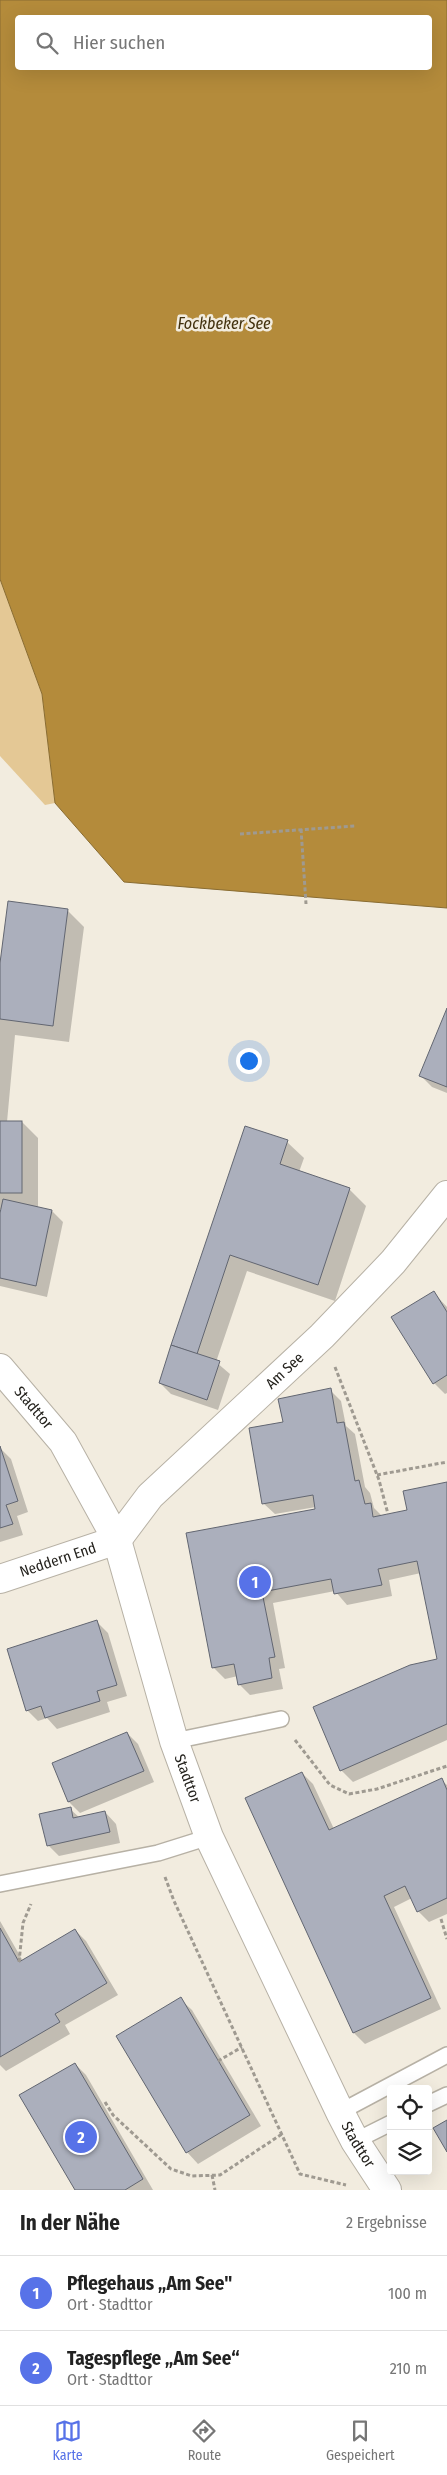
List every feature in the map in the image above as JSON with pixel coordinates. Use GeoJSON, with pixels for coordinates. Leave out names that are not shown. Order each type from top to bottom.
{"type":"FeatureCollection","features":[{"type":"Feature","properties":{"kind":"street","name":"Am See"},"geometry":{"type":"LineString","coordinates":[[117,1540],[150,1496],[322,1336],[394,1262],[447,1195]]}},
{"type":"Feature","properties":{"kind":"street","name":"Stadttor"},"geometry":{"type":"LineString","coordinates":[[0,1368],[64,1442],[117,1540],[174,1741],[209,1837],[340,2112],[355,2141],[384,2186]]}},
{"type":"Feature","properties":{"kind":"street","name":"Neddern End"},"geometry":{"type":"LineString","coordinates":[[0,1579],[117,1540]]}},
{"type":"Feature","properties":{"kind":"lane"},"geometry":{"type":"LineString","coordinates":[[174,1741],[281,1719]]}},
{"type":"Feature","properties":{"kind":"lane"},"geometry":{"type":"LineString","coordinates":[[0,1884],[158,1853],[209,1837]]}},
{"type":"Feature","properties":{"kind":"lane"},"geometry":{"type":"LineString","coordinates":[[340,2112],[447,2055]]}},
{"type":"Feature","properties":{"kind":"lane"},"geometry":{"type":"LineString","coordinates":[[432,2102],[447,2095]]}},
{"type":"Feature","properties":{"kind":"lane"},"geometry":{"type":"LineString","coordinates":[[355,2141],[387,2125]]}},
{"type":"Feature","properties":{"kind":"path"},"geometry":{"type":"LineString","coordinates":[[240,834],[355,826]]}},
{"type":"Feature","properties":{"kind":"path"},"geometry":{"type":"LineString","coordinates":[[301,829],[306,904]]}},
{"type":"Feature","properties":{"kind":"path"},"geometry":{"type":"LineString","coordinates":[[322,1336],[377,1475],[388,1514]]}},
{"type":"Feature","properties":{"kind":"path"},"geometry":{"type":"LineString","coordinates":[[377,1475],[447,1462]]}},
{"type":"Feature","properties":{"kind":"path"},"geometry":{"type":"LineString","coordinates":[[281,1719],[308,1758],[330,1785],[349,1794],[377,1789],[447,1766]]}},
{"type":"Feature","properties":{"kind":"path"},"geometry":{"type":"LineString","coordinates":[[158,1853],[174,1901],[300,2174],[355,2186],[384,2186]]}},
{"type":"Feature","properties":{"kind":"path"},"geometry":{"type":"LineString","coordinates":[[19,1962],[23,1923],[32,1901]]}},
{"type":"Feature","properties":{"kind":"path"},"geometry":{"type":"LineString","coordinates":[[441,1919],[447,1939]]}},
{"type":"Feature","properties":{"kind":"path"},"geometry":{"type":"LineString","coordinates":[[218,2061],[242,2047]]}},
{"type":"Feature","properties":{"kind":"path"},"geometry":{"type":"LineString","coordinates":[[105,2102],[114,2115],[171,2168],[192,2176],[220,2174],[282,2134]]}},
{"type":"Feature","properties":{"kind":"path"},"geometry":{"type":"LineString","coordinates":[[212,2175],[215,2190]]}},
{"type":"Feature","properties":{"kind":"shaded area"},"geometry":{"type":"Polygon","coordinates":[[[0,579],[42,694],[55,803],[45,805],[0,756],[0,579]]]}},
{"type":"Feature","properties":{"kind":"water","name":"Fockbeker See"},"geometry":{"type":"Polygon","coordinates":[[[0,0],[447,0],[447,908],[124,882],[55,803],[42,694],[0,579],[0,0]]]}},
{"type":"Feature","properties":{"kind":"building"},"geometry":{"type":"Polygon","coordinates":[[[8,901],[68,909],[53,1026],[0,1019],[0,963],[8,901]]]}},
{"type":"Feature","properties":{"kind":"building"},"geometry":{"type":"Polygon","coordinates":[[[447,1008],[447,1087],[419,1076],[447,1008]]]}},
{"type":"Feature","properties":{"kind":"building"},"geometry":{"type":"Polygon","coordinates":[[[0,1121],[22,1121],[22,1193],[0,1193],[0,1121]]]}},
{"type":"Feature","properties":{"kind":"building"},"geometry":{"type":"Polygon","coordinates":[[[245,1126],[288,1140],[280,1164],[350,1188],[318,1285],[230,1255],[197,1354],[171,1345],[245,1126]]]}},
{"type":"Feature","properties":{"kind":"building"},"geometry":{"type":"Polygon","coordinates":[[[3,1199],[52,1210],[36,1286],[0,1278],[0,1213],[3,1199]]]}},
{"type":"Feature","properties":{"kind":"building"},"geometry":{"type":"Polygon","coordinates":[[[434,1291],[447,1312],[447,1375],[433,1384],[391,1317],[434,1291]]]}},
{"type":"Feature","properties":{"kind":"building"},"geometry":{"type":"Polygon","coordinates":[[[171,1345],[220,1361],[207,1400],[159,1383],[171,1345]]]}},
{"type":"Feature","properties":{"kind":"building"},"geometry":{"type":"Polygon","coordinates":[[[331,1388],[337,1423],[344,1422],[355,1481],[359,1480],[365,1504],[371,1503],[373,1517],[407,1510],[403,1491],[447,1482],[447,1724],[340,1771],[313,1707],[410,1665],[437,1659],[417,1561],[378,1569],[382,1585],[334,1594],[331,1579],[262,1592],[275,1657],[269,1658],[272,1678],[238,1685],[234,1664],[212,1668],[186,1533],[315,1509],[313,1495],[262,1504],[249,1428],[283,1422],[278,1399],[331,1388]]]}},
{"type":"Feature","properties":{"kind":"building"},"geometry":{"type":"Polygon","coordinates":[[[0,1446],[18,1501],[6,1505],[13,1524],[0,1528],[0,1446]]]}},
{"type":"Feature","properties":{"kind":"building"},"geometry":{"type":"Polygon","coordinates":[[[97,1620],[117,1685],[97,1691],[100,1701],[45,1718],[41,1706],[26,1711],[7,1649],[97,1620]]]}},
{"type":"Feature","properties":{"kind":"building"},"geometry":{"type":"Polygon","coordinates":[[[127,1732],[144,1771],[68,1802],[52,1763],[127,1732]]]}},
{"type":"Feature","properties":{"kind":"building"},"geometry":{"type":"Polygon","coordinates":[[[302,1772],[329,1830],[442,1778],[447,1790],[447,1898],[417,1912],[405,1886],[384,1896],[431,1998],[353,2033],[245,1798],[302,1772]]]}},
{"type":"Feature","properties":{"kind":"building"},"geometry":{"type":"Polygon","coordinates":[[[71,1807],[73,1818],[105,1811],[110,1832],[47,1846],[39,1814],[71,1807]]]}},
{"type":"Feature","properties":{"kind":"building"},"geometry":{"type":"Polygon","coordinates":[[[0,1928],[19,1962],[75,1929],[107,1983],[55,2014],[60,2022],[0,2057],[0,1928]]]}},
{"type":"Feature","properties":{"kind":"building"},"geometry":{"type":"Polygon","coordinates":[[[181,1997],[250,2115],[186,2153],[116,2036],[181,1997]]]}},
{"type":"Feature","properties":{"kind":"building"},"geometry":{"type":"Polygon","coordinates":[[[75,2063],[143,2179],[125,2190],[75,2190],[19,2095],[75,2063]]]}},
{"type":"Feature","properties":{"kind":"building"},"geometry":{"type":"Polygon","coordinates":[[[447,2120],[447,2152],[433,2128],[447,2120]]]}},
{"type":"Feature","properties":{"kind":"place","name":"Pflegehaus „Am See\""},"geometry":{"type":"Point","coordinates":[255,1582]}},
{"type":"Feature","properties":{"kind":"place","name":"Tagespflege „Am See“"},"geometry":{"type":"Point","coordinates":[81,2137]}}]}
